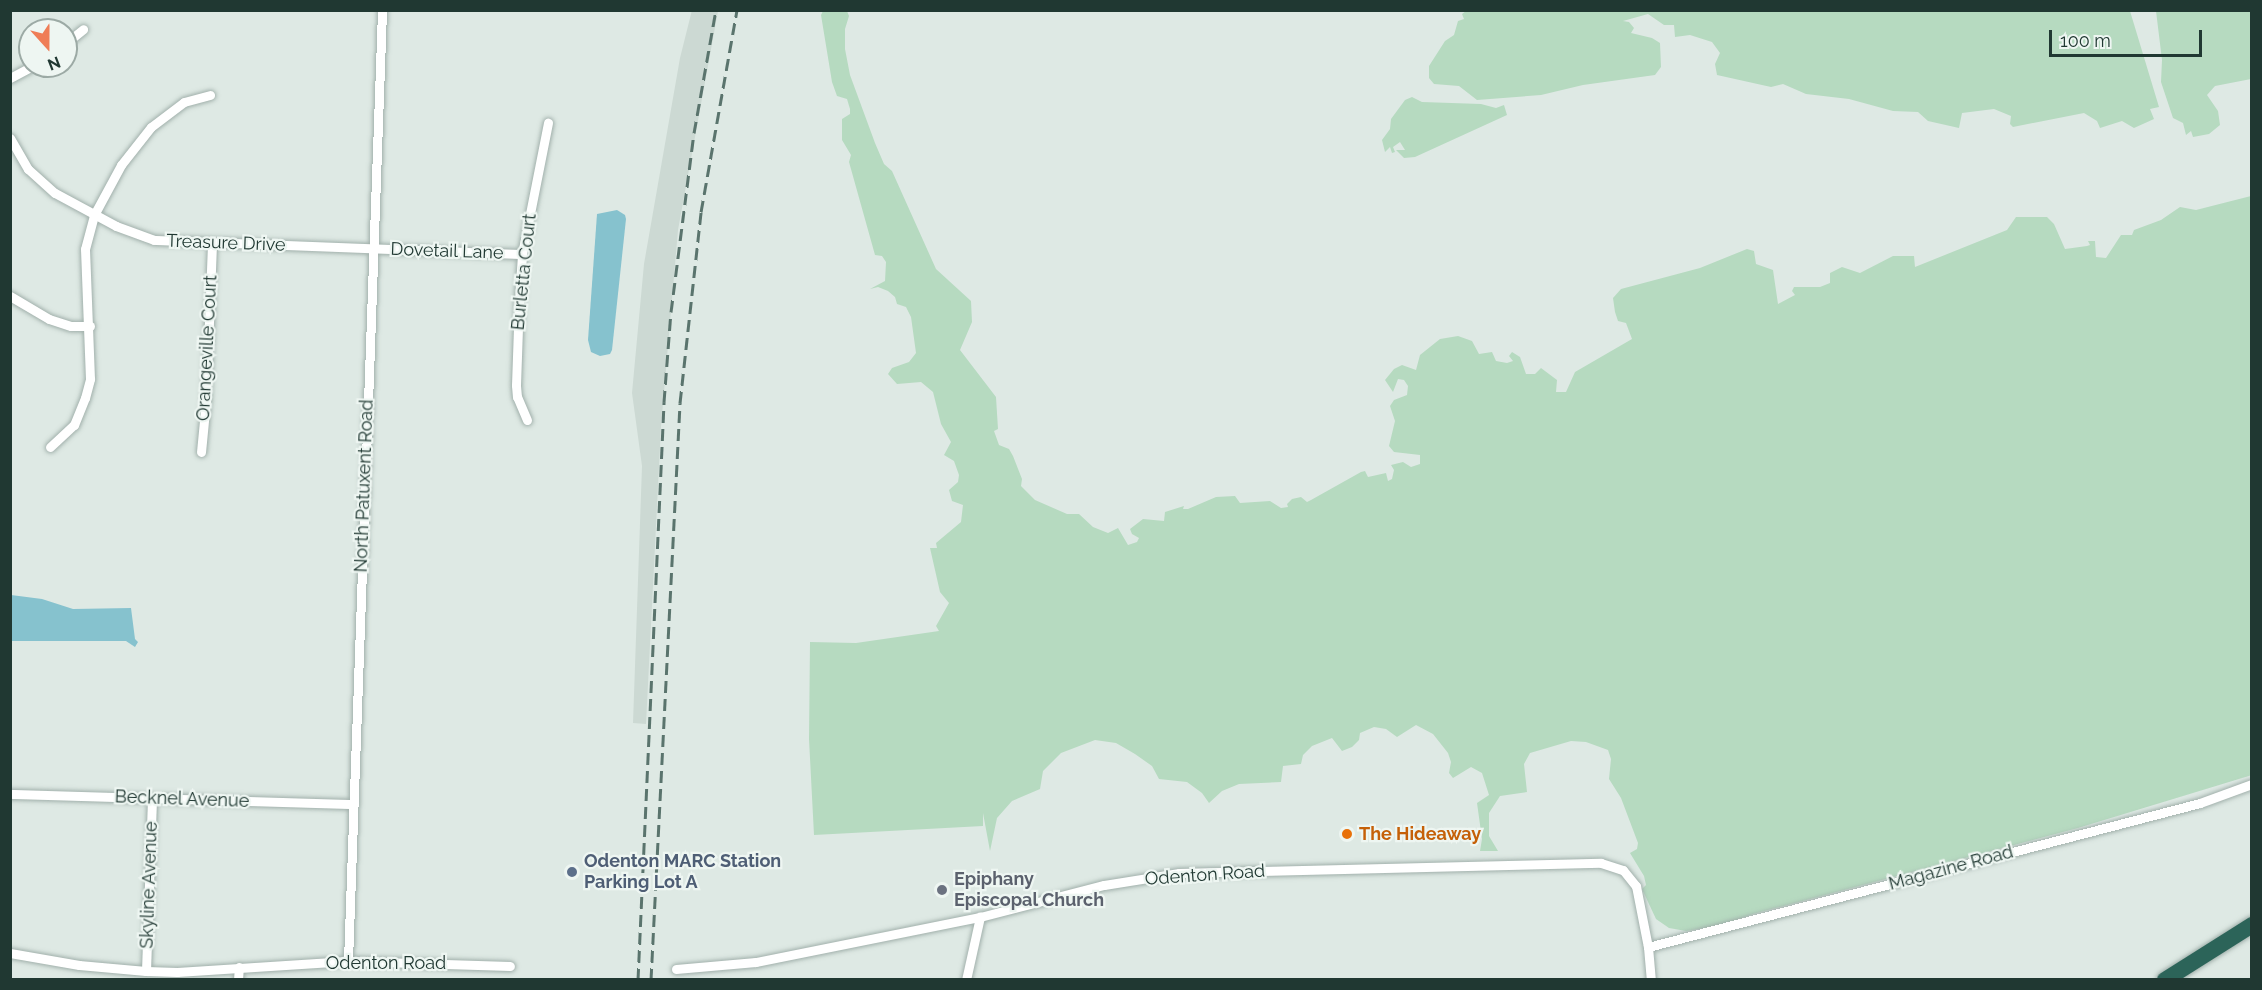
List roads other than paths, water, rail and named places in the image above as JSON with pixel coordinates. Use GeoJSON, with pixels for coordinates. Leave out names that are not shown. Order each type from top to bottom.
{"type":"FeatureCollection","features":[{"type":"Feature","properties":{"kind":"highway"},"geometry":{"type":"LineString","coordinates":[[2164,980],[2252,926]]}},
{"type":"Feature","properties":{"kind":"street","name":"North Patuxent Road"},"geometry":{"type":"LineString","coordinates":[[348,961],[382,10]]}},
{"type":"Feature","properties":{"kind":"street"},"geometry":{"type":"LineString","coordinates":[[78,33],[83,29]]}},
{"type":"Feature","properties":{"kind":"street"},"geometry":{"type":"LineString","coordinates":[[50,447],[74,425],[86,398],[90,379],[90,326],[85,249],[94,215],[121,165],[150,127],[184,102],[210,95]]}},
{"type":"Feature","properties":{"kind":"street","name":"Burletta Court"},"geometry":{"type":"LineString","coordinates":[[527,420],[520,407],[516,385],[522,254],[548,123]]}},
{"type":"Feature","properties":{"kind":"street","name":"Treasure Drive"},"geometry":{"type":"LineString","coordinates":[[10,138],[28,169],[39,182],[73,205],[154,240],[212,244],[372,248]]}},
{"type":"Feature","properties":{"kind":"street","name":"Orangeville Court"},"geometry":{"type":"LineString","coordinates":[[201,452],[206,400],[212,244]]}},
{"type":"Feature","properties":{"kind":"street","name":"Dovetail Lane"},"geometry":{"type":"LineString","coordinates":[[372,248],[522,254]]}},
{"type":"Feature","properties":{"kind":"street"},"geometry":{"type":"LineString","coordinates":[[10,296],[49,319],[71,326],[90,326]]}},
{"type":"Feature","properties":{"kind":"street","name":"Magazine Road"},"geometry":{"type":"LineString","coordinates":[[1648,947],[2200,803],[2252,784]]}},
{"type":"Feature","properties":{"kind":"street","name":"Becknel Avenue"},"geometry":{"type":"LineString","coordinates":[[10,794],[353,804]]}},
{"type":"Feature","properties":{"kind":"street","name":"Skyline Avenue"},"geometry":{"type":"LineString","coordinates":[[146,971],[152,798]]}},
{"type":"Feature","properties":{"kind":"street","name":"Odenton Road"},"geometry":{"type":"LineString","coordinates":[[676,969],[756,962],[980,917],[1104,885],[1179,873],[1601,863],[1623,870],[1636,886],[1648,947],[1651,980]]}},
{"type":"Feature","properties":{"kind":"street"},"geometry":{"type":"LineString","coordinates":[[966,980],[980,917]]}},
{"type":"Feature","properties":{"kind":"street","name":"Odenton Road"},"geometry":{"type":"LineString","coordinates":[[10,953],[79,965],[146,971],[348,961],[510,966]]}},
{"type":"Feature","properties":{"kind":"street"},"geometry":{"type":"LineString","coordinates":[[238,980],[239,968]]}},
{"type":"Feature","properties":{"kind":"water"},"geometry":{"type":"Polygon","coordinates":[[[617,210],[625,215],[626,219],[612,350],[610,354],[600,356],[591,352],[588,340],[597,214],[617,210]]]}},
{"type":"Feature","properties":{"kind":"water"},"geometry":{"type":"Polygon","coordinates":[[[11,595],[42,599],[73,609],[131,608],[135,639],[138,642],[135,647],[126,641],[11,641],[11,595]]]}},
{"type":"Feature","properties":{"kind":"railway"},"geometry":{"type":"LineString","coordinates":[[638,980],[664,402],[671,312],[694,133],[716,10]]}},
{"type":"Feature","properties":{"kind":"railway"},"geometry":{"type":"LineString","coordinates":[[651,980],[680,403],[701,212],[737,10]]}},
{"type":"Feature","properties":{"kind":"place","name":"The Hideaway"},"geometry":{"type":"Point","coordinates":[1347,834]}},
{"type":"Feature","properties":{"kind":"place","name":"Odenton MARC Station Parking Lot A"},"geometry":{"type":"Point","coordinates":[572,872]}},
{"type":"Feature","properties":{"kind":"place","name":"Epiphany Episcopal Church"},"geometry":{"type":"Point","coordinates":[942,890]}}]}
